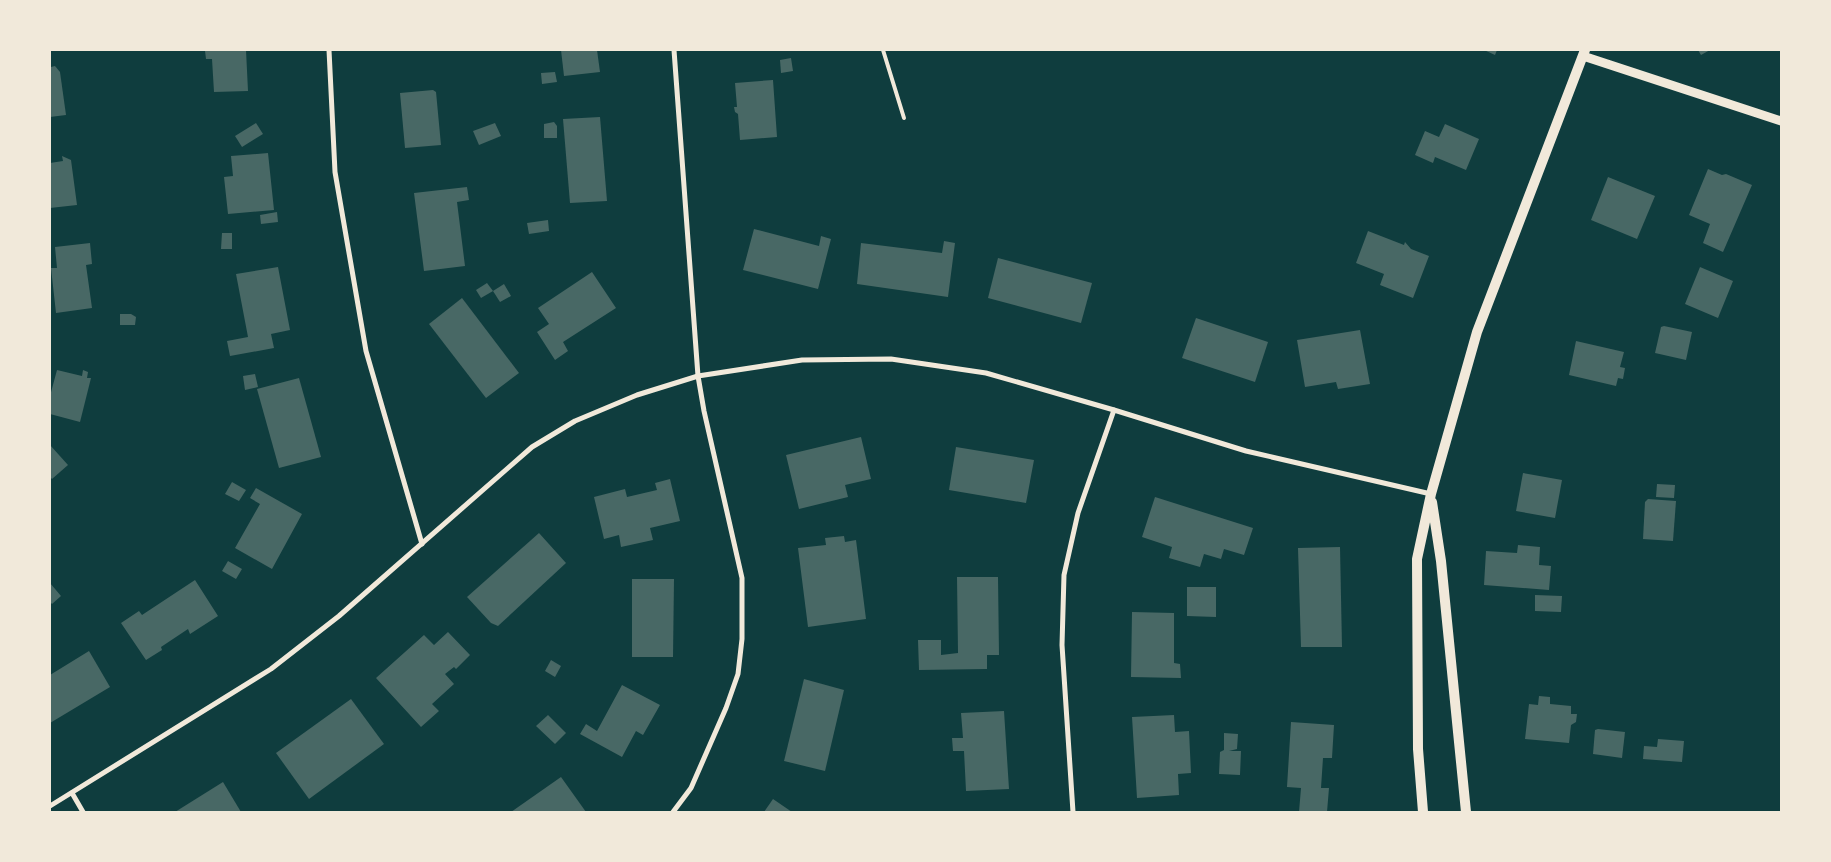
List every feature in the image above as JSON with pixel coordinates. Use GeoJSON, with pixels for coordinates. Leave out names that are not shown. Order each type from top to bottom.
{"type":"FeatureCollection","features":[{"type":"Feature","properties":{"kind":"main road"},"geometry":{"type":"LineString","coordinates":[[1423,812],[1418,749],[1418,559],[1431,494],[1477,332],[1584,53]]}},
{"type":"Feature","properties":{"kind":"main road"},"geometry":{"type":"LineString","coordinates":[[1431,494],[1441,561],[1466,812]]}},
{"type":"Feature","properties":{"kind":"street"},"geometry":{"type":"LineString","coordinates":[[329,50],[335,172],[366,351],[422,544]]}},
{"type":"Feature","properties":{"kind":"street"},"geometry":{"type":"LineString","coordinates":[[674,50],[698,376],[704,411],[742,578],[742,639],[738,674],[726,708],[691,788],[674,812]]}},
{"type":"Feature","properties":{"kind":"street"},"geometry":{"type":"LineString","coordinates":[[1584,53],[1781,121]]}},
{"type":"Feature","properties":{"kind":"street"},"geometry":{"type":"LineString","coordinates":[[50,806],[270,670],[339,616],[532,447],[575,421],[637,395],[698,376],[802,360],[891,359],[986,373],[1246,451],[1431,494]]}},
{"type":"Feature","properties":{"kind":"street"},"geometry":{"type":"LineString","coordinates":[[1073,812],[1062,645],[1064,575],[1078,513],[1114,410]]}},
{"type":"Feature","properties":{"kind":"street"},"geometry":{"type":"LineString","coordinates":[[72,794],[83,812]]}},
{"type":"Feature","properties":{"kind":"lane"},"geometry":{"type":"LineString","coordinates":[[884,50],[904,118]]}},
{"type":"Feature","properties":{"kind":"building"},"geometry":{"type":"Polygon","coordinates":[[[246,50],[248,91],[214,92],[212,59],[206,59],[205,51],[246,50]]]}},
{"type":"Feature","properties":{"kind":"building"},"geometry":{"type":"Polygon","coordinates":[[[561,50],[597,50],[600,72],[564,76],[561,50]]]}},
{"type":"Feature","properties":{"kind":"building"},"geometry":{"type":"Polygon","coordinates":[[[1484,50],[1497,50],[1495,55],[1484,50]]]}},
{"type":"Feature","properties":{"kind":"building"},"geometry":{"type":"Polygon","coordinates":[[[1698,50],[1710,50],[1701,55],[1698,50]]]}},
{"type":"Feature","properties":{"kind":"building"},"geometry":{"type":"Polygon","coordinates":[[[791,58],[793,71],[781,73],[780,60],[791,58]]]}},
{"type":"Feature","properties":{"kind":"building"},"geometry":{"type":"Polygon","coordinates":[[[55,66],[60,72],[66,115],[50,117],[51,67],[55,66]]]}},
{"type":"Feature","properties":{"kind":"building"},"geometry":{"type":"Polygon","coordinates":[[[555,72],[557,82],[542,84],[541,73],[555,72]]]}},
{"type":"Feature","properties":{"kind":"building"},"geometry":{"type":"Polygon","coordinates":[[[773,80],[777,137],[740,140],[738,114],[735,112],[734,107],[737,107],[735,83],[773,80]]]}},
{"type":"Feature","properties":{"kind":"building"},"geometry":{"type":"Polygon","coordinates":[[[433,90],[436,92],[441,145],[405,148],[400,93],[433,90]]]}},
{"type":"Feature","properties":{"kind":"building"},"geometry":{"type":"Polygon","coordinates":[[[600,117],[607,201],[570,203],[563,119],[600,117]]]}},
{"type":"Feature","properties":{"kind":"building"},"geometry":{"type":"Polygon","coordinates":[[[554,122],[557,126],[557,138],[544,138],[544,124],[554,122]]]}},
{"type":"Feature","properties":{"kind":"building"},"geometry":{"type":"Polygon","coordinates":[[[256,123],[263,134],[242,147],[235,136],[256,123]]]}},
{"type":"Feature","properties":{"kind":"building"},"geometry":{"type":"Polygon","coordinates":[[[495,123],[501,136],[479,145],[473,131],[495,123]]]}},
{"type":"Feature","properties":{"kind":"building"},"geometry":{"type":"Polygon","coordinates":[[[1445,124],[1479,139],[1466,170],[1435,157],[1433,163],[1415,155],[1425,131],[1439,137],[1445,124]]]}},
{"type":"Feature","properties":{"kind":"building"},"geometry":{"type":"Polygon","coordinates":[[[268,153],[274,210],[228,214],[224,177],[233,176],[231,156],[268,153]]]}},
{"type":"Feature","properties":{"kind":"building"},"geometry":{"type":"Polygon","coordinates":[[[62,156],[71,160],[77,205],[50,208],[50,163],[63,161],[62,156]]]}},
{"type":"Feature","properties":{"kind":"building"},"geometry":{"type":"Polygon","coordinates":[[[1708,169],[1752,185],[1723,252],[1703,243],[1710,224],[1689,215],[1708,169]]]}},
{"type":"Feature","properties":{"kind":"building"},"geometry":{"type":"Polygon","coordinates":[[[1608,177],[1655,196],[1637,239],[1591,220],[1608,177]]]}},
{"type":"Feature","properties":{"kind":"building"},"geometry":{"type":"Polygon","coordinates":[[[467,187],[469,200],[457,202],[465,266],[424,271],[414,193],[467,187]]]}},
{"type":"Feature","properties":{"kind":"building"},"geometry":{"type":"Polygon","coordinates":[[[277,212],[278,222],[261,224],[260,215],[277,212]]]}},
{"type":"Feature","properties":{"kind":"building"},"geometry":{"type":"Polygon","coordinates":[[[548,220],[549,231],[529,234],[527,223],[548,220]]]}},
{"type":"Feature","properties":{"kind":"building"},"geometry":{"type":"Polygon","coordinates":[[[754,229],[819,246],[821,236],[831,239],[818,289],[743,270],[754,229]]]}},
{"type":"Feature","properties":{"kind":"building"},"geometry":{"type":"Polygon","coordinates":[[[1368,231],[1404,245],[1405,242],[1411,249],[1429,256],[1413,298],[1380,285],[1384,274],[1356,263],[1368,231]]]}},
{"type":"Feature","properties":{"kind":"building"},"geometry":{"type":"Polygon","coordinates":[[[222,233],[232,233],[232,249],[221,249],[222,233]]]}},
{"type":"Feature","properties":{"kind":"building"},"geometry":{"type":"Polygon","coordinates":[[[944,241],[955,243],[948,297],[857,284],[861,243],[942,253],[944,241]]]}},
{"type":"Feature","properties":{"kind":"building"},"geometry":{"type":"Polygon","coordinates":[[[90,243],[92,264],[86,265],[92,308],[56,313],[51,268],[57,268],[55,247],[90,243]]]}},
{"type":"Feature","properties":{"kind":"building"},"geometry":{"type":"Polygon","coordinates":[[[998,258],[1092,283],[1081,323],[988,298],[998,258]]]}},
{"type":"Feature","properties":{"kind":"building"},"geometry":{"type":"Polygon","coordinates":[[[278,267],[290,330],[271,334],[274,348],[230,356],[227,341],[248,337],[236,274],[278,267]]]}},
{"type":"Feature","properties":{"kind":"building"},"geometry":{"type":"Polygon","coordinates":[[[1700,267],[1733,281],[1718,318],[1685,304],[1700,267]]]}},
{"type":"Feature","properties":{"kind":"building"},"geometry":{"type":"Polygon","coordinates":[[[592,272],[616,308],[563,342],[568,351],[555,360],[537,332],[549,324],[538,308],[592,272]]]}},
{"type":"Feature","properties":{"kind":"building"},"geometry":{"type":"Polygon","coordinates":[[[487,283],[493,291],[481,298],[476,290],[487,283]]]}},
{"type":"Feature","properties":{"kind":"building"},"geometry":{"type":"Polygon","coordinates":[[[504,284],[511,296],[500,302],[493,291],[504,284]]]}},
{"type":"Feature","properties":{"kind":"building"},"geometry":{"type":"Polygon","coordinates":[[[462,298],[519,373],[486,398],[429,324],[462,298]]]}},
{"type":"Feature","properties":{"kind":"building"},"geometry":{"type":"Polygon","coordinates":[[[120,314],[131,314],[136,317],[135,325],[120,325],[120,314]]]}},
{"type":"Feature","properties":{"kind":"building"},"geometry":{"type":"Polygon","coordinates":[[[1196,318],[1268,342],[1255,382],[1182,358],[1196,318]]]}},
{"type":"Feature","properties":{"kind":"building"},"geometry":{"type":"Polygon","coordinates":[[[1661,327],[1692,332],[1686,360],[1655,353],[1661,327]]]}},
{"type":"Feature","properties":{"kind":"building"},"geometry":{"type":"Polygon","coordinates":[[[1360,330],[1370,384],[1338,389],[1336,382],[1305,387],[1297,340],[1360,330]]]}},
{"type":"Feature","properties":{"kind":"building"},"geometry":{"type":"Polygon","coordinates":[[[1576,341],[1624,352],[1620,367],[1625,368],[1623,379],[1618,378],[1616,386],[1569,375],[1576,341]]]}},
{"type":"Feature","properties":{"kind":"building"},"geometry":{"type":"Polygon","coordinates":[[[57,370],[82,376],[83,370],[88,372],[87,378],[91,378],[80,422],[50,414],[50,396],[57,370]]]}},
{"type":"Feature","properties":{"kind":"building"},"geometry":{"type":"Polygon","coordinates":[[[255,374],[258,387],[245,390],[243,376],[255,374]]]}},
{"type":"Feature","properties":{"kind":"building"},"geometry":{"type":"Polygon","coordinates":[[[299,378],[321,457],[279,468],[257,389],[299,378]]]}},
{"type":"Feature","properties":{"kind":"building"},"geometry":{"type":"Polygon","coordinates":[[[861,437],[871,479],[845,485],[848,497],[799,509],[786,455],[861,437]]]}},
{"type":"Feature","properties":{"kind":"building"},"geometry":{"type":"Polygon","coordinates":[[[50,445],[68,465],[52,479],[50,477],[50,445]]]}},
{"type":"Feature","properties":{"kind":"building"},"geometry":{"type":"Polygon","coordinates":[[[956,447],[1034,460],[1026,503],[949,490],[956,447]]]}},
{"type":"Feature","properties":{"kind":"building"},"geometry":{"type":"Polygon","coordinates":[[[1523,473],[1562,480],[1555,518],[1516,511],[1523,473]]]}},
{"type":"Feature","properties":{"kind":"building"},"geometry":{"type":"Polygon","coordinates":[[[670,479],[680,521],[650,528],[653,540],[621,547],[619,535],[604,539],[594,497],[625,489],[627,497],[657,490],[655,483],[670,479]]]}},
{"type":"Feature","properties":{"kind":"building"},"geometry":{"type":"Polygon","coordinates":[[[232,482],[246,490],[239,501],[225,494],[232,482]]]}},
{"type":"Feature","properties":{"kind":"building"},"geometry":{"type":"Polygon","coordinates":[[[1657,484],[1675,485],[1674,498],[1656,497],[1657,484]]]}},
{"type":"Feature","properties":{"kind":"building"},"geometry":{"type":"Polygon","coordinates":[[[256,488],[302,514],[272,569],[235,548],[260,504],[250,498],[256,488]]]}},
{"type":"Feature","properties":{"kind":"building"},"geometry":{"type":"Polygon","coordinates":[[[1155,497],[1253,528],[1244,555],[1224,549],[1221,559],[1204,554],[1200,567],[1169,558],[1172,547],[1142,537],[1155,497]]]}},
{"type":"Feature","properties":{"kind":"building"},"geometry":{"type":"Polygon","coordinates":[[[1648,499],[1676,501],[1673,541],[1643,539],[1645,502],[1648,499]]]}},
{"type":"Feature","properties":{"kind":"building"},"geometry":{"type":"Polygon","coordinates":[[[539,533],[566,563],[498,626],[491,623],[467,597],[539,533]]]}},
{"type":"Feature","properties":{"kind":"building"},"geometry":{"type":"Polygon","coordinates":[[[844,536],[845,542],[856,540],[866,619],[808,627],[798,548],[826,545],[825,538],[844,536]]]}},
{"type":"Feature","properties":{"kind":"building"},"geometry":{"type":"Polygon","coordinates":[[[1518,545],[1540,547],[1539,565],[1551,566],[1549,590],[1484,585],[1486,551],[1517,553],[1518,545]]]}},
{"type":"Feature","properties":{"kind":"building"},"geometry":{"type":"Polygon","coordinates":[[[1340,547],[1342,647],[1301,647],[1298,548],[1340,547]]]}},
{"type":"Feature","properties":{"kind":"building"},"geometry":{"type":"Polygon","coordinates":[[[228,561],[242,569],[236,579],[222,571],[228,561]]]}},
{"type":"Feature","properties":{"kind":"building"},"geometry":{"type":"Polygon","coordinates":[[[957,577],[998,577],[999,655],[987,655],[987,669],[919,670],[918,640],[941,640],[941,655],[958,653],[957,577]]]}},
{"type":"Feature","properties":{"kind":"building"},"geometry":{"type":"Polygon","coordinates":[[[632,579],[674,579],[673,657],[632,657],[632,579]]]}},
{"type":"Feature","properties":{"kind":"building"},"geometry":{"type":"Polygon","coordinates":[[[195,580],[218,616],[190,634],[188,629],[161,647],[162,650],[146,660],[121,623],[139,611],[142,615],[195,580]]]}},
{"type":"Feature","properties":{"kind":"building"},"geometry":{"type":"Polygon","coordinates":[[[50,583],[61,596],[52,604],[50,602],[50,583]]]}},
{"type":"Feature","properties":{"kind":"building"},"geometry":{"type":"Polygon","coordinates":[[[1187,587],[1216,587],[1216,617],[1187,616],[1187,587]]]}},
{"type":"Feature","properties":{"kind":"building"},"geometry":{"type":"Polygon","coordinates":[[[1535,595],[1562,596],[1561,612],[1535,611],[1535,595]]]}},
{"type":"Feature","properties":{"kind":"building"},"geometry":{"type":"Polygon","coordinates":[[[1132,612],[1174,613],[1174,663],[1180,664],[1181,678],[1131,677],[1132,612]]]}},
{"type":"Feature","properties":{"kind":"building"},"geometry":{"type":"Polygon","coordinates":[[[448,632],[470,655],[456,669],[454,667],[445,674],[454,684],[432,704],[439,711],[421,727],[376,678],[424,635],[434,645],[448,632]]]}},
{"type":"Feature","properties":{"kind":"building"},"geometry":{"type":"Polygon","coordinates":[[[89,651],[110,687],[50,723],[50,675],[89,651]]]}},
{"type":"Feature","properties":{"kind":"building"},"geometry":{"type":"Polygon","coordinates":[[[551,660],[561,666],[555,677],[545,671],[551,660]]]}},
{"type":"Feature","properties":{"kind":"building"},"geometry":{"type":"Polygon","coordinates":[[[804,679],[844,690],[825,771],[784,761],[804,679]]]}},
{"type":"Feature","properties":{"kind":"building"},"geometry":{"type":"Polygon","coordinates":[[[622,685],[660,705],[643,735],[636,731],[622,757],[580,734],[586,724],[597,731],[622,685]]]}},
{"type":"Feature","properties":{"kind":"building"},"geometry":{"type":"Polygon","coordinates":[[[1539,696],[1550,697],[1550,704],[1571,706],[1571,714],[1577,714],[1576,722],[1571,725],[1569,743],[1525,739],[1529,704],[1538,705],[1539,696]]]}},
{"type":"Feature","properties":{"kind":"building"},"geometry":{"type":"Polygon","coordinates":[[[351,699],[384,744],[309,799],[276,753],[351,699]]]}},
{"type":"Feature","properties":{"kind":"building"},"geometry":{"type":"Polygon","coordinates":[[[1004,711],[1009,789],[966,791],[964,751],[953,751],[952,738],[963,738],[961,713],[1004,711]]]}},
{"type":"Feature","properties":{"kind":"building"},"geometry":{"type":"Polygon","coordinates":[[[548,715],[566,733],[555,744],[536,726],[548,715]]]}},
{"type":"Feature","properties":{"kind":"building"},"geometry":{"type":"Polygon","coordinates":[[[1174,715],[1175,732],[1189,731],[1191,773],[1178,774],[1179,795],[1137,798],[1132,717],[1174,715]]]}},
{"type":"Feature","properties":{"kind":"building"},"geometry":{"type":"Polygon","coordinates":[[[1291,722],[1334,725],[1332,758],[1323,758],[1321,788],[1329,788],[1327,812],[1299,812],[1301,788],[1287,787],[1291,722]]]}},
{"type":"Feature","properties":{"kind":"building"},"geometry":{"type":"Polygon","coordinates":[[[1595,730],[1625,732],[1622,758],[1593,754],[1595,730]]]}},
{"type":"Feature","properties":{"kind":"building"},"geometry":{"type":"Polygon","coordinates":[[[1224,733],[1238,734],[1237,749],[1229,751],[1241,751],[1240,775],[1219,774],[1220,752],[1224,750],[1224,733]]]}},
{"type":"Feature","properties":{"kind":"building"},"geometry":{"type":"Polygon","coordinates":[[[1658,739],[1684,741],[1682,762],[1643,759],[1644,746],[1657,747],[1658,739]]]}},
{"type":"Feature","properties":{"kind":"building"},"geometry":{"type":"Polygon","coordinates":[[[561,777],[586,812],[511,812],[561,777]]]}},
{"type":"Feature","properties":{"kind":"building"},"geometry":{"type":"Polygon","coordinates":[[[223,782],[241,812],[175,812],[223,782]]]}},
{"type":"Feature","properties":{"kind":"building"},"geometry":{"type":"Polygon","coordinates":[[[773,799],[792,812],[764,812],[773,799]]]}}]}
